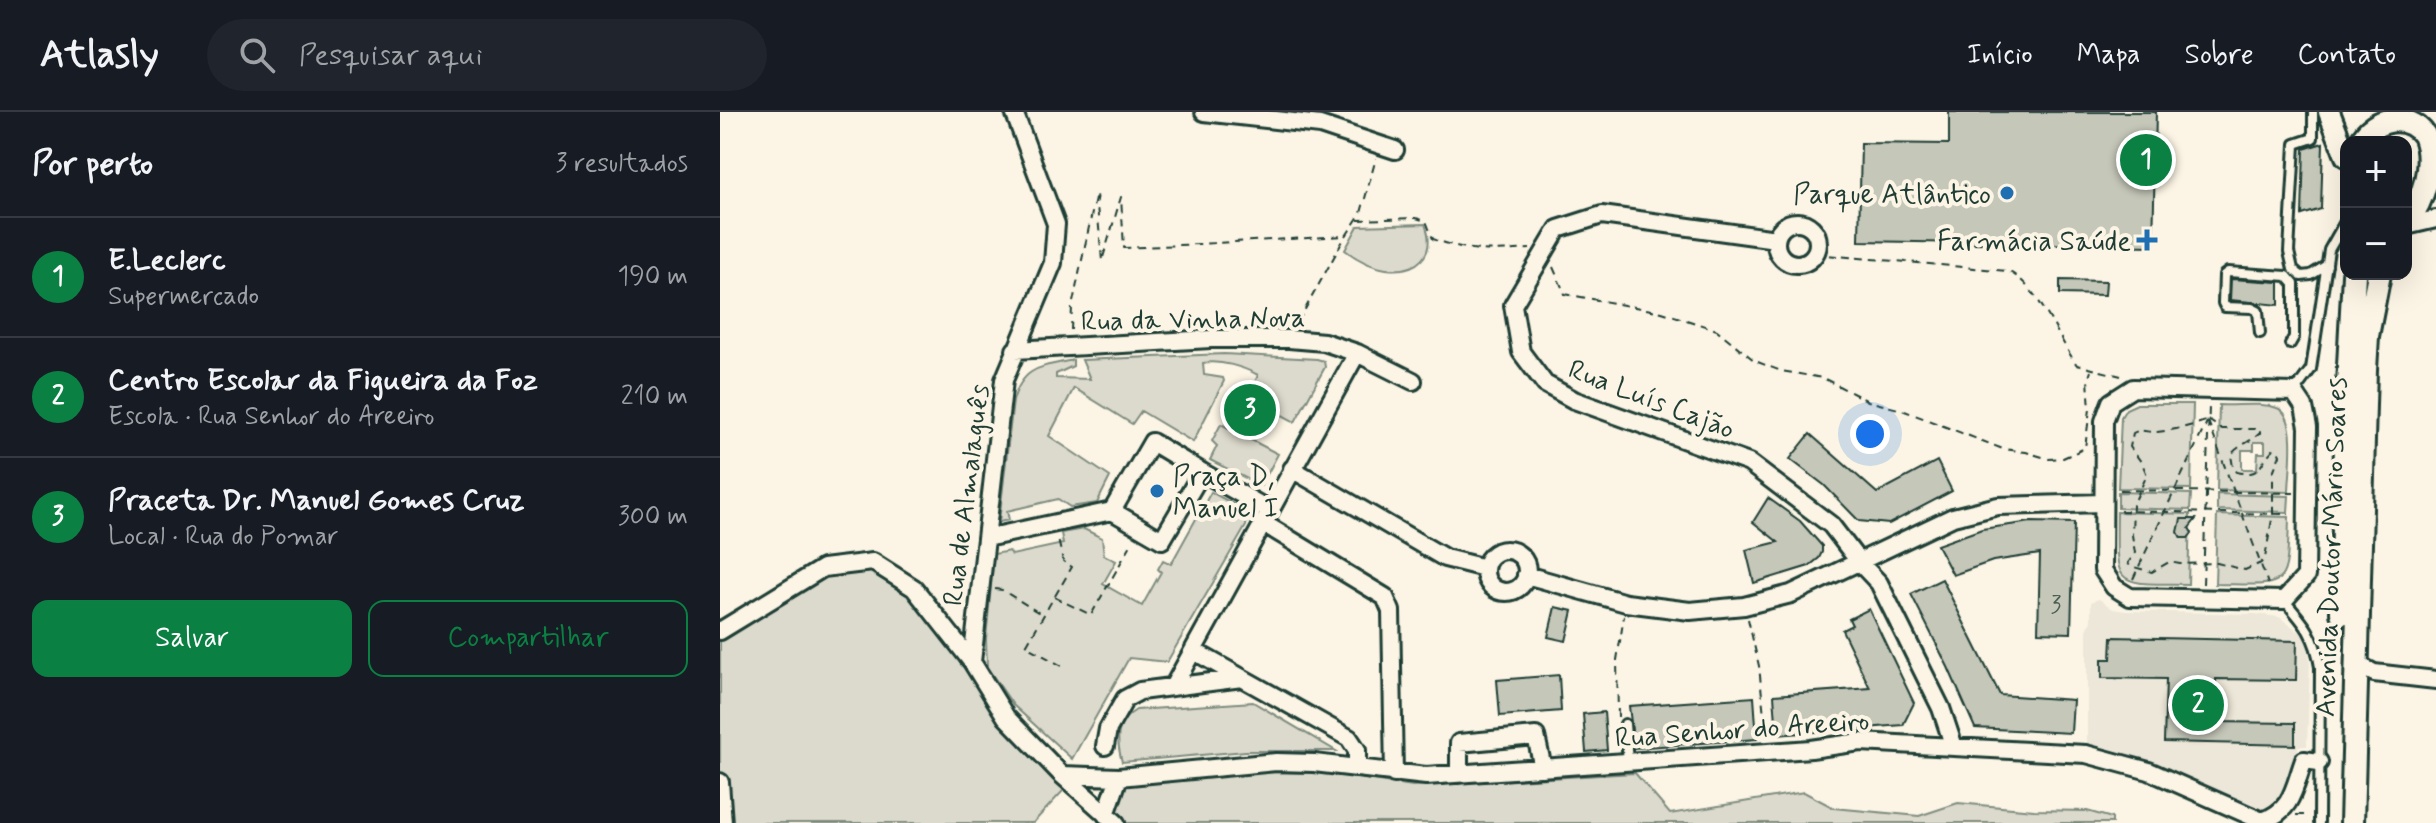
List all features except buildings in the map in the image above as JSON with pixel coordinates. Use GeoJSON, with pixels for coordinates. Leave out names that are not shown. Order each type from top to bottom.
{"type":"FeatureCollection","features":[{"type":"Feature","properties":{"kind":"main road"},"geometry":{"type":"LineString","coordinates":[[2412,215],[2432,172],[2425,138],[2425,112]]}},
{"type":"Feature","properties":{"kind":"main road"},"geometry":{"type":"LineString","coordinates":[[2359,136],[2381,116],[2395,116],[2408,119],[2419,127],[2425,138]]}},
{"type":"Feature","properties":{"kind":"main road","name":"Avenida Doutor Mário Soares"},"geometry":{"type":"LineString","coordinates":[[2325,820],[2354,280]]}},
{"type":"Feature","properties":{"kind":"main road","name":"Avenida Doutor Mário Soares"},"geometry":{"type":"LineString","coordinates":[[2352,823],[2366,346],[2378,280]]}},
{"type":"Feature","properties":{"kind":"street","name":"Rua de Almalaguês"},"geometry":{"type":"LineString","coordinates":[[972,662],[1004,380],[1053,263],[1056,224],[1014,112]]}},
{"type":"Feature","properties":{"kind":"street"},"geometry":{"type":"LineString","coordinates":[[1204,112],[1322,118],[1387,147]]}},
{"type":"Feature","properties":{"kind":"street"},"geometry":{"type":"LineString","coordinates":[[2336,114],[2345,136]]}},
{"type":"Feature","properties":{"kind":"street","name":"Rua Luís Cajão"},"geometry":{"type":"LineString","coordinates":[[1776,239],[1602,215],[1558,229],[1513,305],[1521,352],[1545,384],[1574,400],[1749,463],[1831,525],[1879,583],[1941,708],[1954,747]]}},
{"type":"Feature","properties":{"kind":"street"},"geometry":{"type":"LineString","coordinates":[[2412,224],[2436,219]]}},
{"type":"Feature","properties":{"kind":"street"},"geometry":{"type":"LineString","coordinates":[[1792,222],[1808,225],[1817,238],[1815,254],[1802,263],[1786,261],[1780,255],[1776,239],[1792,222]]}},
{"type":"Feature","properties":{"kind":"street","name":"Rua da Vinha Nova"},"geometry":{"type":"LineString","coordinates":[[1015,350],[1211,339],[1289,339],[1324,342],[1357,353],[1413,381]]}},
{"type":"Feature","properties":{"kind":"street"},"geometry":{"type":"LineString","coordinates":[[1174,685],[1357,353]]}},
{"type":"Feature","properties":{"kind":"street"},"geometry":{"type":"LineString","coordinates":[[2133,388],[2294,392],[2304,407],[2308,427],[2306,576],[2279,600],[2130,597],[2114,587],[2103,570],[2104,421],[2111,402],[2133,388]]}},
{"type":"Feature","properties":{"kind":"street"},"geometry":{"type":"LineString","coordinates":[[1112,511],[1152,442],[1202,472],[1385,597],[1391,611],[1394,774]]}},
{"type":"Feature","properties":{"kind":"street"},"geometry":{"type":"LineString","coordinates":[[1292,469],[1445,558],[1485,568]]}},
{"type":"Feature","properties":{"kind":"street"},"geometry":{"type":"LineString","coordinates":[[986,538],[1112,511],[1162,540],[1202,472]]}},
{"type":"Feature","properties":{"kind":"street"},"geometry":{"type":"LineString","coordinates":[[1526,575],[1626,603],[1690,611],[1744,606],[1791,594],[1953,517],[1998,506],[2103,501]]}},
{"type":"Feature","properties":{"kind":"street"},"geometry":{"type":"LineString","coordinates":[[1509,551],[1523,559],[1526,575],[1518,589],[1502,592],[1489,584],[1485,568],[1493,554],[1509,551]]}},
{"type":"Feature","properties":{"kind":"street"},"geometry":{"type":"LineString","coordinates":[[720,633],[823,568],[873,562],[914,588],[972,662],[1006,717],[1062,775],[1111,819]]}},
{"type":"Feature","properties":{"kind":"street"},"geometry":{"type":"LineString","coordinates":[[1194,651],[1349,738],[1357,750],[1357,768]]}},
{"type":"Feature","properties":{"kind":"street"},"geometry":{"type":"LineString","coordinates":[[2355,663],[2374,673],[2436,680]]}},
{"type":"Feature","properties":{"kind":"street"},"geometry":{"type":"LineString","coordinates":[[1105,746],[1108,729],[1125,699],[1140,691],[1242,678]]}},
{"type":"Feature","properties":{"kind":"street"},"geometry":{"type":"LineString","coordinates":[[1459,774],[1459,743],[1536,736],[1543,768]]}},
{"type":"Feature","properties":{"kind":"street","name":"Rua Senhor do Areeiro"},"geometry":{"type":"LineString","coordinates":[[1062,775],[1119,777],[1276,762],[1314,763],[1426,776],[1768,752],[1860,742],[2086,754],[2149,771],[2262,821],[2278,816]]}},
{"type":"Feature","properties":{"kind":"street"},"geometry":{"type":"LineString","coordinates":[[2278,816],[2288,805],[2304,760],[2319,762]]}},
{"type":"Feature","properties":{"kind":"street"},"geometry":{"type":"LineString","coordinates":[[1111,819],[1119,777]]}},
{"type":"Feature","properties":{"kind":"street"},"geometry":{"type":"LineString","coordinates":[[720,782],[723,823]]}},
{"type":"Feature","properties":{"kind":"lane"},"geometry":{"type":"LineString","coordinates":[[2313,112],[2313,138],[2295,144],[2289,252],[2293,269],[2301,276],[2311,275],[2327,265]]}},
{"type":"Feature","properties":{"kind":"lane"},"geometry":{"type":"LineString","coordinates":[[2294,392],[2311,369],[2329,250],[2340,231]]}},
{"type":"Feature","properties":{"kind":"lane"},"geometry":{"type":"LineString","coordinates":[[2260,333],[2258,311],[2225,307],[2224,275],[2228,272],[2287,276],[2294,284],[2294,337],[2290,344]]}},
{"type":"Feature","properties":{"kind":"lane"},"geometry":{"type":"LineString","coordinates":[[2279,600],[2309,628],[2318,649],[2319,762],[2325,820]]}},
{"type":"Feature","properties":{"kind":"lane"},"geometry":{"type":"LineString","coordinates":[[1625,724],[1628,762]]}},
{"type":"Feature","properties":{"kind":"path"},"geometry":{"type":"LineString","coordinates":[[1289,339],[1358,220],[1387,147]]}},
{"type":"Feature","properties":{"kind":"path"},"geometry":{"type":"LineString","coordinates":[[1071,347],[1072,307],[1096,194],[1102,261],[1121,197],[1124,248],[1346,236]]}},
{"type":"Feature","properties":{"kind":"path"},"geometry":{"type":"LineString","coordinates":[[1358,220],[1416,218],[1426,221],[1433,239],[1482,252],[1546,249],[1565,294],[1662,312],[1717,330],[1755,361],[1781,371],[1823,378],[1868,401],[1902,410],[1977,441],[2049,459],[2063,458],[2085,448],[2091,371]]}},
{"type":"Feature","properties":{"kind":"path"},"geometry":{"type":"LineString","coordinates":[[1815,254],[2008,271],[2021,277],[2077,365],[2091,371],[2120,375],[2133,388]]}},
{"type":"Feature","properties":{"kind":"path"},"geometry":{"type":"LineString","coordinates":[[2203,586],[2209,389]]}},
{"type":"Feature","properties":{"kind":"path"},"geometry":{"type":"LineString","coordinates":[[2208,420],[2222,429],[2260,429],[2255,438],[2231,455],[2237,472],[2254,473],[2259,470],[2274,449],[2280,455],[2272,479],[2273,514],[2268,531],[2268,550],[2261,563],[2240,570],[2204,562],[2169,562],[2152,572],[2137,569],[2128,563],[2135,553],[2132,512],[2142,490],[2146,469],[2130,447],[2133,433],[2141,429],[2157,432],[2189,427],[2208,420]]}},
{"type":"Feature","properties":{"kind":"path"},"geometry":{"type":"LineString","coordinates":[[2126,595],[2208,420]]}},
{"type":"Feature","properties":{"kind":"path"},"geometry":{"type":"LineString","coordinates":[[2208,420],[2261,563],[2279,600]]}},
{"type":"Feature","properties":{"kind":"path"},"geometry":{"type":"LineString","coordinates":[[2103,501],[2142,490],[2308,494]]}},
{"type":"Feature","properties":{"kind":"path"},"geometry":{"type":"LineString","coordinates":[[2103,501],[2132,512],[2308,515]]}},
{"type":"Feature","properties":{"kind":"path"},"geometry":{"type":"LineString","coordinates":[[1054,597],[1091,615],[1141,528]]}},
{"type":"Feature","properties":{"kind":"path"},"geometry":{"type":"LineString","coordinates":[[1059,542],[1063,561],[1072,567],[1026,646],[1062,666]]}},
{"type":"Feature","properties":{"kind":"path"},"geometry":{"type":"LineString","coordinates":[[989,589],[1002,590],[1042,615]]}},
{"type":"Feature","properties":{"kind":"path"},"geometry":{"type":"LineString","coordinates":[[1617,716],[1617,660],[1626,603]]}},
{"type":"Feature","properties":{"kind":"path"},"geometry":{"type":"LineString","coordinates":[[1744,606],[1759,666],[1768,752]]}},
{"type":"Feature","properties":{"kind":"path"},"geometry":{"type":"LineString","coordinates":[[2278,816],[2325,820]]}},
{"type":"Feature","properties":{"kind":"shaded area"},"geometry":{"type":"Polygon","coordinates":[[[1425,224],[1428,235],[1426,253],[1422,260],[1407,268],[1375,266],[1345,250],[1358,226],[1425,224]]]}},
{"type":"Feature","properties":{"kind":"shaded area"},"geometry":{"type":"Polygon","coordinates":[[[1224,354],[1317,359],[1324,361],[1325,367],[1295,422],[1249,397],[1258,375],[1232,365],[1203,363],[1204,375],[1223,378],[1224,381],[1193,442],[1141,411],[1132,424],[1074,388],[1049,436],[1110,477],[1097,503],[1070,507],[1058,499],[1007,511],[1009,520],[999,522],[1013,401],[1028,374],[1073,360],[1073,366],[1056,374],[1056,378],[1090,379],[1082,360],[1224,354]]]}},
{"type":"Feature","properties":{"kind":"shaded area"},"geometry":{"type":"Polygon","coordinates":[[[2137,404],[2193,404],[2191,489],[2118,488],[2121,417],[2126,409],[2137,404]]]}},
{"type":"Feature","properties":{"kind":"shaded area"},"geometry":{"type":"Polygon","coordinates":[[[2219,405],[2263,405],[2284,413],[2290,433],[2289,492],[2217,490],[2219,405]],[[2254,442],[2254,450],[2242,450],[2242,469],[2257,469],[2258,453],[2265,453],[2265,442],[2254,442]]]}},
{"type":"Feature","properties":{"kind":"shaded area"},"geometry":{"type":"Polygon","coordinates":[[[1221,424],[1278,454],[1261,486],[1210,460],[1217,446],[1212,441],[1221,424]]]}},
{"type":"Feature","properties":{"kind":"shaded area"},"geometry":{"type":"Polygon","coordinates":[[[1211,492],[1248,512],[1246,526],[1167,662],[1129,658],[1072,759],[1013,705],[987,667],[986,639],[994,554],[1009,551],[1012,555],[1063,544],[1061,533],[1084,529],[1102,538],[1104,555],[1116,561],[1103,584],[1142,606],[1161,572],[1158,569],[1163,560],[1171,564],[1211,492]]]}},
{"type":"Feature","properties":{"kind":"shaded area"},"geometry":{"type":"Polygon","coordinates":[[[2118,492],[2191,494],[2190,510],[2118,508],[2118,492]]]}},
{"type":"Feature","properties":{"kind":"shaded area"},"geometry":{"type":"Polygon","coordinates":[[[2217,494],[2289,496],[2288,512],[2217,510],[2217,494]]]}},
{"type":"Feature","properties":{"kind":"shaded area"},"geometry":{"type":"Polygon","coordinates":[[[2117,512],[2190,514],[2188,584],[2145,583],[2124,576],[2117,556],[2117,512]]]}},
{"type":"Feature","properties":{"kind":"shaded area"},"geometry":{"type":"Polygon","coordinates":[[[2217,515],[2289,517],[2287,559],[2279,579],[2258,584],[2215,584],[2217,515]]]}},
{"type":"Feature","properties":{"kind":"shaded area"},"geometry":{"type":"Polygon","coordinates":[[[873,562],[914,588],[1062,775],[1063,791],[1033,823],[723,823],[720,638],[823,568],[873,562]]]}},
{"type":"Feature","properties":{"kind":"shaded area"},"geometry":{"type":"Polygon","coordinates":[[[2099,599],[2113,609],[2126,611],[2279,617],[2301,633],[2307,642],[2310,663],[2307,746],[2298,746],[2297,759],[2278,801],[2261,810],[2251,803],[2226,798],[2136,756],[2087,748],[2087,630],[2091,621],[2091,602],[2099,599]]]}},
{"type":"Feature","properties":{"kind":"shaded area"},"geometry":{"type":"Polygon","coordinates":[[[1253,702],[1336,751],[1246,751],[1122,762],[1119,732],[1124,720],[1136,710],[1253,702]]]}},
{"type":"Feature","properties":{"kind":"shaded area"},"geometry":{"type":"Polygon","coordinates":[[[1263,772],[1323,773],[1413,786],[1635,773],[1670,814],[1804,792],[1834,808],[1919,816],[1958,803],[2087,811],[2112,818],[2112,823],[1124,823],[1113,813],[1125,782],[1263,772]]]}},
{"type":"Feature","properties":{"kind":"place","name":"E.Leclerc"},"geometry":{"type":"Point","coordinates":[2146,160]}},
{"type":"Feature","properties":{"kind":"place","name":"Parque Atlântico"},"geometry":{"type":"Point","coordinates":[2007,193]}},
{"type":"Feature","properties":{"kind":"place","name":"Farmácia Saúde"},"geometry":{"type":"Point","coordinates":[2147,240]}},
{"type":"Feature","properties":{"kind":"place","name":"Praceta Dr. Manuel Gomes Cruz"},"geometry":{"type":"Point","coordinates":[1250,410]}},
{"type":"Feature","properties":{"kind":"place","name":"Praça D, Manuel I"},"geometry":{"type":"Point","coordinates":[1157,491]}},
{"type":"Feature","properties":{"kind":"place","name":"Centro Escolar da Figueira da Foz"},"geometry":{"type":"Point","coordinates":[2198,705]}}]}
